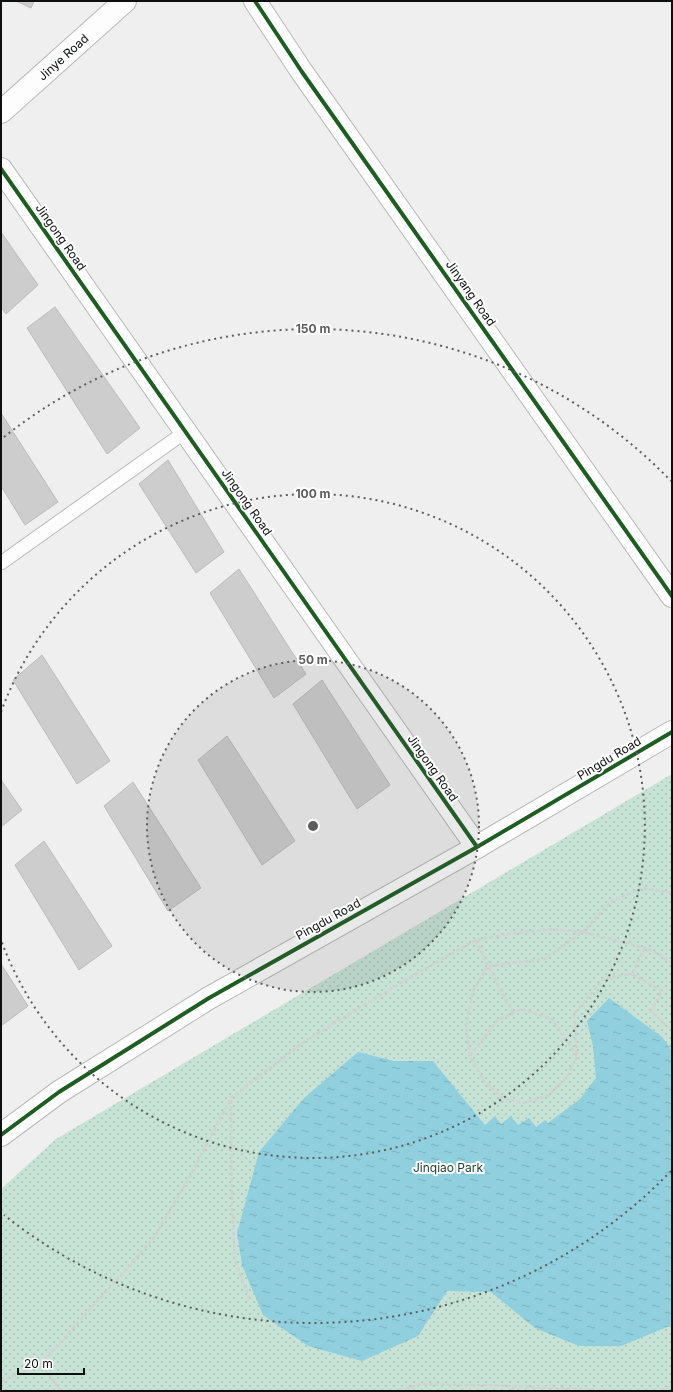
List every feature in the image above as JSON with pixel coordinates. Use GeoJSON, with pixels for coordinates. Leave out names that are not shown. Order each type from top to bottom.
{"type":"FeatureCollection","features":[{"type":"Feature","properties":{"kind":"street","name":"Jinye Road"},"geometry":{"type":"LineString","coordinates":[[1,112],[125,1]]}},
{"type":"Feature","properties":{"kind":"street","name":"Jinyang Road"},"geometry":{"type":"LineString","coordinates":[[255,1],[302,72],[672,596]]}},
{"type":"Feature","properties":{"kind":"street","name":"Jingong Road"},"geometry":{"type":"LineString","coordinates":[[1,169],[477,847]]}},
{"type":"Feature","properties":{"kind":"street","name":"Pingdu Road"},"geometry":{"type":"LineString","coordinates":[[1,1135],[59,1092],[209,998],[477,847],[672,732]]}},
{"type":"Feature","properties":{"kind":"lane"},"geometry":{"type":"LineString","coordinates":[[1,563],[185,432]]}},
{"type":"Feature","properties":{"kind":"path"},"geometry":{"type":"LineString","coordinates":[[488,966],[544,959],[583,932],[610,902],[642,888],[672,893]]}},
{"type":"Feature","properties":{"kind":"path"},"geometry":{"type":"LineString","coordinates":[[1,1381],[42,1364],[153,1239],[189,1178],[231,1098],[305,1041],[414,975],[476,940],[508,934],[551,929],[583,932],[645,948],[672,963]]}},
{"type":"Feature","properties":{"kind":"path"},"geometry":{"type":"LineString","coordinates":[[476,940],[513,1013]]}},
{"type":"Feature","properties":{"kind":"path"},"geometry":{"type":"LineString","coordinates":[[632,974],[645,948]]}},
{"type":"Feature","properties":{"kind":"path"},"geometry":{"type":"LineString","coordinates":[[488,966],[473,991],[466,1026],[470,1056],[484,1081],[503,1098],[523,1103],[549,1095],[566,1078],[577,1057],[574,1014],[604,978],[632,974],[662,991],[650,1012],[672,1031]]}},
{"type":"Feature","properties":{"kind":"path"},"geometry":{"type":"LineString","coordinates":[[470,1056],[497,1021],[521,1009],[552,1019],[577,1057]]}},
{"type":"Feature","properties":{"kind":"path"},"geometry":{"type":"LineString","coordinates":[[231,1098],[232,1208],[235,1261],[250,1300]]}},
{"type":"Feature","properties":{"kind":"path"},"geometry":{"type":"LineString","coordinates":[[42,1364],[61,1391]]}},
{"type":"Feature","properties":{"kind":"path"},"geometry":{"type":"LineString","coordinates":[[400,1391],[420,1384],[514,1386],[616,1391]]}},
{"type":"Feature","properties":{"kind":"path"},"geometry":{"type":"LineString","coordinates":[[661,1391],[672,1385]]}},
{"type":"Feature","properties":{"kind":"path"},"geometry":{"type":"LineString","coordinates":[[512,1391],[514,1386]]}},
{"type":"Feature","properties":{"kind":"green space","name":"Jinqiao Park"},"geometry":{"type":"Polygon","coordinates":[[[672,774],[672,1391],[1,1391],[1,1189],[56,1139],[672,774]]]}},
{"type":"Feature","properties":{"kind":"water"},"geometry":{"type":"Polygon","coordinates":[[[609,998],[662,1037],[672,1051],[672,1325],[621,1346],[579,1346],[535,1328],[491,1292],[447,1291],[418,1336],[362,1361],[308,1346],[263,1315],[242,1265],[237,1233],[259,1152],[304,1098],[358,1052],[394,1061],[433,1061],[485,1125],[495,1116],[501,1124],[511,1116],[518,1125],[529,1118],[536,1127],[545,1120],[548,1123],[580,1099],[596,1078],[593,1046],[587,1021],[609,998]]]}},
{"type":"Feature","properties":{"kind":"building"},"geometry":{"type":"Polygon","coordinates":[[[16,1],[34,1],[31,8],[16,1]]]}},
{"type":"Feature","properties":{"kind":"building"},"geometry":{"type":"Polygon","coordinates":[[[1,232],[38,285],[6,314],[1,307],[1,232]]]}},
{"type":"Feature","properties":{"kind":"building"},"geometry":{"type":"Polygon","coordinates":[[[55,307],[140,428],[107,454],[27,328],[55,307]]]}},
{"type":"Feature","properties":{"kind":"building"},"geometry":{"type":"Polygon","coordinates":[[[1,413],[58,502],[25,525],[1,486],[1,413]]]}},
{"type":"Feature","properties":{"kind":"building"},"geometry":{"type":"Polygon","coordinates":[[[168,460],[224,552],[196,573],[139,484],[168,460]]]}},
{"type":"Feature","properties":{"kind":"building"},"geometry":{"type":"Polygon","coordinates":[[[239,569],[306,674],[274,698],[210,593],[239,569]]]}},
{"type":"Feature","properties":{"kind":"building"},"geometry":{"type":"Polygon","coordinates":[[[42,655],[110,761],[77,784],[13,680],[42,655]]]}},
{"type":"Feature","properties":{"kind":"building"},"geometry":{"type":"Polygon","coordinates":[[[322,680],[390,785],[357,809],[293,704],[322,680]]]}},
{"type":"Feature","properties":{"kind":"building"},"geometry":{"type":"Polygon","coordinates":[[[227,736],[295,841],[262,865],[198,760],[227,736]]]}},
{"type":"Feature","properties":{"kind":"building"},"geometry":{"type":"Polygon","coordinates":[[[1,780],[22,810],[1,827],[1,780]]]}},
{"type":"Feature","properties":{"kind":"building"},"geometry":{"type":"Polygon","coordinates":[[[133,782],[201,888],[168,911],[104,806],[133,782]]]}},
{"type":"Feature","properties":{"kind":"building"},"geometry":{"type":"Polygon","coordinates":[[[44,841],[112,946],[79,970],[15,865],[44,841]]]}},
{"type":"Feature","properties":{"kind":"building"},"geometry":{"type":"Polygon","coordinates":[[[1,964],[28,1006],[1,1026],[1,964]]]}},
{"type":"Feature","properties":{"kind":"cycle path"},"geometry":{"type":"LineString","coordinates":[[255,1],[302,72],[672,596]]}},
{"type":"Feature","properties":{"kind":"cycle path"},"geometry":{"type":"LineString","coordinates":[[1,169],[477,847]]}},
{"type":"Feature","properties":{"kind":"cycle path"},"geometry":{"type":"LineString","coordinates":[[1,1135],[59,1092],[209,998],[477,847],[672,732]]}}]}
